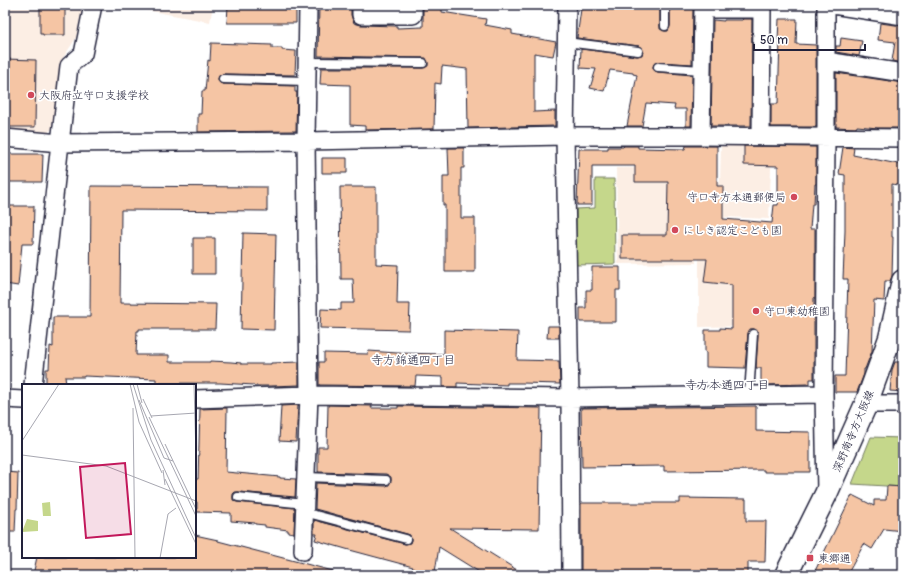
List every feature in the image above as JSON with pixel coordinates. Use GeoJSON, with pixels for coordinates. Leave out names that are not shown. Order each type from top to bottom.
{"type":"FeatureCollection","features":[{"type":"Feature","properties":{"kind":"main road","name":"深野南寺方大阪線"},"geometry":{"type":"LineString","coordinates":[[786,575],[826,494],[866,404],[890,338],[903,281]]}},
{"type":"Feature","properties":{"kind":"street"},"geometry":{"type":"LineString","coordinates":[[33,384],[69,66],[83,54],[93,5]]}},
{"type":"Feature","properties":{"kind":"street"},"geometry":{"type":"LineString","coordinates":[[303,551],[309,395],[306,141],[308,5]]}},
{"type":"Feature","properties":{"kind":"street"},"geometry":{"type":"LineString","coordinates":[[361,5],[360,14],[413,15],[413,5]]}},
{"type":"Feature","properties":{"kind":"street"},"geometry":{"type":"LineString","coordinates":[[567,5],[565,136],[570,398],[571,575]]}},
{"type":"Feature","properties":{"kind":"street"},"geometry":{"type":"LineString","coordinates":[[826,5],[824,394],[826,494]]}},
{"type":"Feature","properties":{"kind":"street"},"geometry":{"type":"LineString","coordinates":[[833,5],[903,16]]}},
{"type":"Feature","properties":{"kind":"street"},"geometry":{"type":"LineString","coordinates":[[701,136],[703,10],[762,9],[761,137]]}},
{"type":"Feature","properties":{"kind":"street"},"geometry":{"type":"LineString","coordinates":[[826,61],[903,73]]}},
{"type":"Feature","properties":{"kind":"street"},"geometry":{"type":"LineString","coordinates":[[5,138],[60,143],[306,141],[565,136],[903,138]]}},
{"type":"Feature","properties":{"kind":"street"},"geometry":{"type":"LineString","coordinates":[[196,399],[309,395],[570,398],[824,394]]}},
{"type":"Feature","properties":{"kind":"street"},"geometry":{"type":"LineString","coordinates":[[5,399],[22,400]]}},
{"type":"Feature","properties":{"kind":"street"},"geometry":{"type":"LineString","coordinates":[[866,404],[903,404]]}},
{"type":"Feature","properties":{"kind":"lane"},"geometry":{"type":"LineString","coordinates":[[665,5],[665,26]]}},
{"type":"Feature","properties":{"kind":"lane"},"geometry":{"type":"LineString","coordinates":[[566,42],[638,50]]}},
{"type":"Feature","properties":{"kind":"lane"},"geometry":{"type":"LineString","coordinates":[[307,62],[423,63]]}},
{"type":"Feature","properties":{"kind":"lane"},"geometry":{"type":"LineString","coordinates":[[658,67],[702,70]]}},
{"type":"Feature","properties":{"kind":"lane"},"geometry":{"type":"LineString","coordinates":[[223,79],[307,81]]}},
{"type":"Feature","properties":{"kind":"lane"},"geometry":{"type":"LineString","coordinates":[[749,395],[753,334]]}},
{"type":"Feature","properties":{"kind":"lane"},"geometry":{"type":"LineString","coordinates":[[306,477],[386,480]]}},
{"type":"Feature","properties":{"kind":"lane"},"geometry":{"type":"LineString","coordinates":[[238,497],[304,508],[406,539]]}},
{"type":"Feature","properties":{"kind":"shaded area","name":"大阪府立守口支援学校"},"geometry":{"type":"Polygon","coordinates":[[[5,5],[83,5],[76,38],[61,61],[52,129],[46,134],[5,134],[5,5]]]}},
{"type":"Feature","properties":{"kind":"shaded area"},"geometry":{"type":"Polygon","coordinates":[[[119,5],[213,5],[210,22],[119,5]]]}},
{"type":"Feature","properties":{"kind":"shaded area"},"geometry":{"type":"Polygon","coordinates":[[[772,144],[769,219],[725,217],[723,261],[820,269],[819,325],[699,327],[699,184],[720,183],[721,145],[772,144]]]}},
{"type":"Feature","properties":{"kind":"shaded area"},"geometry":{"type":"Polygon","coordinates":[[[697,167],[696,263],[618,264],[616,168],[697,167]]]}},
{"type":"Feature","properties":{"kind":"green space"},"geometry":{"type":"Polygon","coordinates":[[[595,179],[614,179],[615,264],[576,265],[576,209],[595,208],[595,179]]]}},
{"type":"Feature","properties":{"kind":"green space"},"geometry":{"type":"Polygon","coordinates":[[[871,437],[903,438],[903,487],[852,484],[871,437]]]}},
{"type":"Feature","properties":{"kind":"building"},"geometry":{"type":"Polygon","coordinates":[[[40,5],[65,5],[65,35],[40,34],[40,5]]]}},
{"type":"Feature","properties":{"kind":"building"},"geometry":{"type":"Polygon","coordinates":[[[228,5],[296,5],[296,23],[227,23],[228,5]]]}},
{"type":"Feature","properties":{"kind":"building"},"geometry":{"type":"Polygon","coordinates":[[[319,5],[351,5],[351,15],[354,23],[361,25],[397,26],[397,28],[423,27],[423,5],[442,5],[442,12],[486,19],[485,25],[512,30],[512,34],[556,42],[553,56],[534,53],[534,112],[555,111],[555,126],[468,128],[467,69],[442,66],[441,84],[435,83],[434,129],[365,130],[365,126],[350,125],[350,85],[320,84],[321,68],[423,68],[428,66],[428,63],[426,58],[318,56],[319,5]]]}},
{"type":"Feature","properties":{"kind":"building"},"geometry":{"type":"Polygon","coordinates":[[[583,5],[660,5],[660,29],[668,31],[670,26],[670,5],[694,5],[692,64],[658,62],[654,64],[653,67],[655,71],[658,72],[692,75],[691,126],[686,126],[686,109],[674,109],[675,105],[646,103],[642,126],[627,126],[637,75],[633,73],[610,70],[604,91],[590,88],[596,69],[580,68],[581,49],[637,56],[642,55],[643,51],[642,47],[639,46],[577,38],[581,9],[583,9],[583,5]]]}},
{"type":"Feature","properties":{"kind":"building"},"geometry":{"type":"Polygon","coordinates":[[[752,19],[751,126],[711,126],[713,20],[724,21],[752,19]]]}},
{"type":"Feature","properties":{"kind":"building"},"geometry":{"type":"Polygon","coordinates":[[[779,19],[797,19],[796,44],[816,45],[816,127],[771,127],[771,104],[778,104],[780,40],[778,40],[779,19]]]}},
{"type":"Feature","properties":{"kind":"building"},"geometry":{"type":"Polygon","coordinates":[[[880,23],[903,26],[903,63],[892,61],[895,42],[878,40],[880,23]]]}},
{"type":"Feature","properties":{"kind":"building"},"geometry":{"type":"Polygon","coordinates":[[[841,38],[862,41],[859,56],[836,52],[836,46],[840,46],[841,38]]]}},
{"type":"Feature","properties":{"kind":"building"},"geometry":{"type":"Polygon","coordinates":[[[211,43],[272,45],[272,48],[282,48],[282,50],[296,51],[295,75],[223,74],[219,76],[218,79],[220,83],[223,84],[295,86],[295,92],[297,92],[296,131],[198,132],[198,114],[201,114],[202,91],[205,91],[208,60],[210,61],[211,43]]]}},
{"type":"Feature","properties":{"kind":"building"},"geometry":{"type":"Polygon","coordinates":[[[5,59],[36,60],[35,127],[5,127],[5,59]]]}},
{"type":"Feature","properties":{"kind":"building"},"geometry":{"type":"Polygon","coordinates":[[[836,73],[903,83],[903,128],[857,126],[855,128],[836,127],[836,73]]]}},
{"type":"Feature","properties":{"kind":"building"},"geometry":{"type":"Polygon","coordinates":[[[638,146],[638,148],[685,149],[686,146],[717,146],[717,186],[723,186],[723,219],[772,223],[774,205],[778,205],[778,166],[744,165],[744,146],[816,147],[816,184],[814,204],[812,204],[810,229],[815,229],[815,298],[814,379],[810,379],[810,384],[761,385],[761,368],[756,368],[758,331],[754,329],[750,329],[748,333],[745,368],[706,367],[705,330],[720,330],[720,328],[732,329],[732,285],[704,282],[707,259],[622,259],[622,235],[667,235],[668,182],[635,182],[635,166],[592,166],[592,205],[577,205],[579,149],[608,149],[608,147],[638,146]]]}},
{"type":"Feature","properties":{"kind":"building"},"geometry":{"type":"Polygon","coordinates":[[[843,147],[854,148],[853,155],[903,165],[903,186],[892,184],[892,276],[890,281],[885,281],[884,301],[874,300],[872,351],[864,369],[864,374],[857,392],[835,392],[835,376],[845,376],[848,279],[843,279],[845,175],[839,174],[843,147]]]}},
{"type":"Feature","properties":{"kind":"building"},"geometry":{"type":"Polygon","coordinates":[[[448,148],[464,148],[464,168],[461,168],[461,218],[475,218],[475,272],[445,272],[445,205],[443,205],[443,176],[449,176],[448,148]]]}},
{"type":"Feature","properties":{"kind":"building"},"geometry":{"type":"Polygon","coordinates":[[[5,154],[43,154],[42,182],[5,182],[5,154]]]}},
{"type":"Feature","properties":{"kind":"building"},"geometry":{"type":"Polygon","coordinates":[[[322,158],[347,158],[347,173],[322,173],[322,158]]]}},
{"type":"Feature","properties":{"kind":"building"},"geometry":{"type":"Polygon","coordinates":[[[91,186],[267,187],[267,211],[121,210],[120,303],[216,304],[215,329],[139,329],[139,331],[137,331],[136,355],[169,355],[169,362],[210,361],[241,364],[271,364],[299,362],[299,385],[254,386],[220,383],[156,383],[156,379],[84,376],[65,377],[66,384],[46,384],[46,369],[49,369],[50,346],[53,347],[53,317],[90,317],[91,186]]]}},
{"type":"Feature","properties":{"kind":"building"},"geometry":{"type":"Polygon","coordinates":[[[340,187],[376,187],[376,264],[398,265],[397,304],[410,304],[409,330],[320,328],[321,309],[341,310],[341,303],[354,303],[353,279],[341,279],[340,187]]]}},
{"type":"Feature","properties":{"kind":"building"},"geometry":{"type":"Polygon","coordinates":[[[5,206],[34,206],[33,244],[22,244],[18,286],[5,284],[5,206]]]}},
{"type":"Feature","properties":{"kind":"building"},"geometry":{"type":"Polygon","coordinates":[[[243,233],[276,234],[274,330],[241,329],[243,233]]]}},
{"type":"Feature","properties":{"kind":"building"},"geometry":{"type":"Polygon","coordinates":[[[193,238],[215,238],[215,274],[193,274],[193,238]]]}},
{"type":"Feature","properties":{"kind":"building"},"geometry":{"type":"Polygon","coordinates":[[[592,267],[620,267],[620,290],[616,290],[616,322],[580,322],[580,308],[586,308],[586,290],[592,290],[592,267]]]}},
{"type":"Feature","properties":{"kind":"building"},"geometry":{"type":"Polygon","coordinates":[[[548,326],[559,326],[559,338],[547,338],[548,326]]]}},
{"type":"Feature","properties":{"kind":"building"},"geometry":{"type":"Polygon","coordinates":[[[444,330],[518,332],[517,360],[559,361],[560,384],[507,383],[507,385],[457,383],[457,387],[443,387],[443,377],[416,376],[415,386],[319,385],[319,362],[324,362],[324,353],[368,354],[369,351],[444,354],[444,330]]]}},
{"type":"Feature","properties":{"kind":"building"},"geometry":{"type":"Polygon","coordinates":[[[895,362],[903,362],[903,392],[890,391],[892,370],[895,362]]]}},
{"type":"Feature","properties":{"kind":"building"},"geometry":{"type":"Polygon","coordinates":[[[298,405],[296,442],[279,441],[281,406],[298,405]]]}},
{"type":"Feature","properties":{"kind":"building"},"geometry":{"type":"Polygon","coordinates":[[[328,405],[372,406],[371,408],[398,408],[398,406],[541,408],[539,529],[450,528],[525,575],[484,575],[439,547],[435,572],[412,569],[413,567],[315,540],[317,534],[314,534],[314,520],[405,544],[410,543],[411,540],[410,535],[407,534],[315,509],[316,483],[386,486],[389,485],[391,481],[391,477],[386,474],[318,472],[318,447],[327,447],[328,405]]]}},
{"type":"Feature","properties":{"kind":"building"},"geometry":{"type":"Polygon","coordinates":[[[756,406],[756,431],[810,432],[810,472],[764,472],[764,470],[664,471],[664,466],[582,467],[581,408],[756,406]]]}},
{"type":"Feature","properties":{"kind":"building"},"geometry":{"type":"Polygon","coordinates":[[[227,408],[226,472],[296,479],[295,497],[235,492],[233,494],[233,500],[237,502],[295,508],[294,533],[288,532],[288,530],[265,527],[265,525],[255,523],[231,521],[231,513],[197,512],[196,479],[198,479],[200,409],[227,408]]]}},
{"type":"Feature","properties":{"kind":"building"},"geometry":{"type":"Polygon","coordinates":[[[5,472],[18,473],[15,532],[5,532],[5,472]]]}},
{"type":"Feature","properties":{"kind":"building"},"geometry":{"type":"Polygon","coordinates":[[[887,486],[903,487],[903,531],[884,529],[872,549],[864,544],[847,575],[813,575],[852,495],[874,506],[874,500],[886,500],[887,486]]]}},
{"type":"Feature","properties":{"kind":"building"},"geometry":{"type":"Polygon","coordinates":[[[680,498],[746,499],[746,521],[766,521],[765,562],[748,562],[748,575],[581,575],[581,503],[680,503],[680,498]]]}},
{"type":"Feature","properties":{"kind":"building"},"geometry":{"type":"Polygon","coordinates":[[[196,535],[333,571],[332,575],[33,575],[37,558],[196,558],[196,535]]]}},
{"type":"Feature","properties":{"kind":"place","name":"大阪府立守口支援学校"},"geometry":{"type":"Point","coordinates":[31,95]}},
{"type":"Feature","properties":{"kind":"place","name":"守口寺方本通郵便局"},"geometry":{"type":"Point","coordinates":[794,197]}},
{"type":"Feature","properties":{"kind":"place","name":"にしき認定こども園"},"geometry":{"type":"Point","coordinates":[675,230]}},
{"type":"Feature","properties":{"kind":"place","name":"守口東幼稚園"},"geometry":{"type":"Point","coordinates":[756,311]}},
{"type":"Feature","properties":{"kind":"place","name":"東郷通"},"geometry":{"type":"Point","coordinates":[810,558]}},
{"type":"Feature","properties":{"kind":"district","name":"寺方錦通四丁目"},"geometry":{"type":"Point","coordinates":[413,360]}},
{"type":"Feature","properties":{"kind":"district","name":"寺方本通四丁目"},"geometry":{"type":"Point","coordinates":[727,385]}}]}
